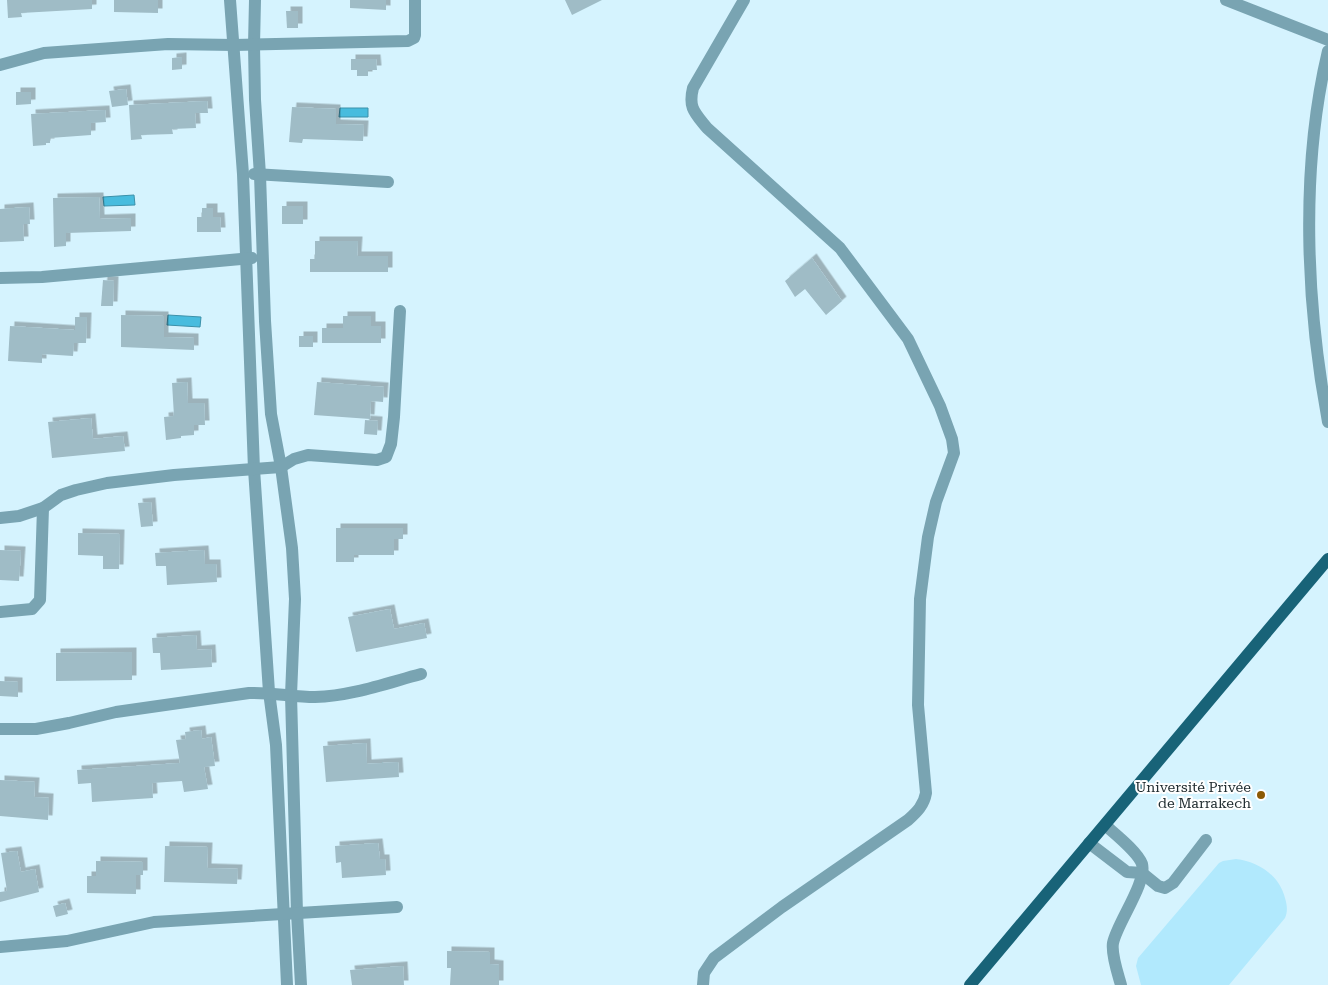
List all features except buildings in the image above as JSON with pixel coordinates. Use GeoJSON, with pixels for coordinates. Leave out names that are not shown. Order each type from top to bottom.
{"type":"FeatureCollection","features":[{"type":"Feature","properties":{"kind":"main road"},"geometry":{"type":"LineString","coordinates":[[974,984],[1105,824],[1328,560]]}},
{"type":"Feature","properties":{"kind":"street"},"geometry":{"type":"LineString","coordinates":[[230,0],[243,174],[254,469],[270,692],[276,745],[287,985]]}},
{"type":"Feature","properties":{"kind":"street"},"geometry":{"type":"LineString","coordinates":[[255,0],[254,45],[271,414],[282,467],[292,548],[295,600],[291,695],[297,913],[301,985]]}},
{"type":"Feature","properties":{"kind":"street"},"geometry":{"type":"LineString","coordinates":[[0,65],[44,53],[168,44],[254,45],[408,41],[416,35],[416,0]]}},
{"type":"Feature","properties":{"kind":"street"},"geometry":{"type":"LineString","coordinates":[[703,985],[704,973],[714,958],[782,907],[908,820],[916,813],[924,801],[926,793],[918,705],[920,599],[928,537],[936,502],[954,453],[952,439],[940,406],[908,339],[840,248],[708,128],[692,111],[691,96],[693,88],[744,0]]}},
{"type":"Feature","properties":{"kind":"street"},"geometry":{"type":"LineString","coordinates":[[1226,0],[1328,40]]}},
{"type":"Feature","properties":{"kind":"street"},"geometry":{"type":"LineString","coordinates":[[1328,51],[1320,88],[1311,156],[1310,207],[1315,319],[1328,422]]}},
{"type":"Feature","properties":{"kind":"street"},"geometry":{"type":"LineString","coordinates":[[243,174],[388,182]]}},
{"type":"Feature","properties":{"kind":"street"},"geometry":{"type":"LineString","coordinates":[[0,278],[42,277],[263,257]]}},
{"type":"Feature","properties":{"kind":"street"},"geometry":{"type":"LineString","coordinates":[[0,518],[19,516],[43,508],[61,495],[107,483],[174,475],[282,467],[294,459],[308,456],[378,460],[386,456],[390,444],[394,417],[400,311]]}},
{"type":"Feature","properties":{"kind":"street"},"geometry":{"type":"LineString","coordinates":[[0,612],[32,609],[40,600],[43,508]]}},
{"type":"Feature","properties":{"kind":"street"},"geometry":{"type":"LineString","coordinates":[[0,729],[36,729],[116,712],[250,692],[270,692],[316,697],[332,695],[365,689],[421,674]]}},
{"type":"Feature","properties":{"kind":"street"},"geometry":{"type":"LineString","coordinates":[[1105,824],[1142,863],[1142,873],[1135,895],[1112,944],[1121,985]]}},
{"type":"Feature","properties":{"kind":"street"},"geometry":{"type":"LineString","coordinates":[[1090,843],[1127,872],[1142,873],[1158,886],[1168,887],[1206,840]]}},
{"type":"Feature","properties":{"kind":"street"},"geometry":{"type":"LineString","coordinates":[[0,947],[67,941],[154,922],[397,907]]}},
{"type":"Feature","properties":{"kind":"shaded area"},"geometry":{"type":"Polygon","coordinates":[[[1236,859],[1253,863],[1273,876],[1285,898],[1287,913],[1285,918],[1229,985],[1141,985],[1136,966],[1138,958],[1219,863],[1236,859]]]}},
{"type":"Feature","properties":{"kind":"water"},"geometry":{"type":"Polygon","coordinates":[[[340,108],[368,108],[368,117],[339,117],[340,108]]]}},
{"type":"Feature","properties":{"kind":"water"},"geometry":{"type":"Polygon","coordinates":[[[134,195],[135,205],[104,206],[103,197],[134,195]]]}},
{"type":"Feature","properties":{"kind":"water"},"geometry":{"type":"Polygon","coordinates":[[[168,315],[201,317],[200,327],[167,325],[168,315]]]}},
{"type":"Feature","properties":{"kind":"place","name":"Université Privée de Marrakech"},"geometry":{"type":"Point","coordinates":[1261,795]}}]}
